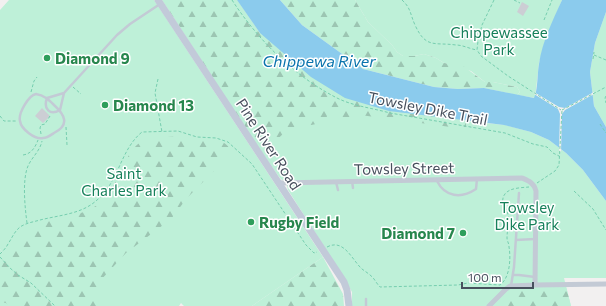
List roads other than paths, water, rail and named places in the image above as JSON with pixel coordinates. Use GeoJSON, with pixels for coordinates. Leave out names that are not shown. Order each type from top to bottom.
{"type":"FeatureCollection","features":[{"type":"Feature","properties":{"kind":"street","name":"Pine River Road"},"geometry":{"type":"LineString","coordinates":[[159,2],[344,282],[347,290],[349,306]]}},
{"type":"Feature","properties":{"kind":"street","name":"Towsley Street"},"geometry":{"type":"LineString","coordinates":[[279,183],[522,178],[529,180],[534,184],[536,191],[535,208]]}},
{"type":"Feature","properties":{"kind":"street"},"geometry":{"type":"LineString","coordinates":[[535,208],[535,284]]}},
{"type":"Feature","properties":{"kind":"street"},"geometry":{"type":"LineString","coordinates":[[489,306],[506,288],[510,286],[535,284],[606,284]]}},
{"type":"Feature","properties":{"kind":"lane"},"geometry":{"type":"LineString","coordinates":[[47,98],[64,93],[123,30],[159,2]]}},
{"type":"Feature","properties":{"kind":"lane"},"geometry":{"type":"LineString","coordinates":[[60,110],[64,93]]}},
{"type":"Feature","properties":{"kind":"lane"},"geometry":{"type":"LineString","coordinates":[[36,94],[47,98],[60,110],[65,121],[59,131],[40,138],[25,129],[20,121],[21,114],[30,97],[36,94]]}},
{"type":"Feature","properties":{"kind":"lane"},"geometry":{"type":"LineString","coordinates":[[47,98],[45,104],[46,108],[50,112],[53,113],[60,110]]}},
{"type":"Feature","properties":{"kind":"lane"},"geometry":{"type":"LineString","coordinates":[[437,179],[441,188],[452,196],[471,193],[476,189],[478,179]]}},
{"type":"Feature","properties":{"kind":"lane"},"geometry":{"type":"LineString","coordinates":[[336,181],[338,190]]}},
{"type":"Feature","properties":{"kind":"lane"},"geometry":{"type":"LineString","coordinates":[[352,181],[353,188]]}},
{"type":"Feature","properties":{"kind":"lane"},"geometry":{"type":"LineString","coordinates":[[510,286],[513,276],[519,193]]}},
{"type":"Feature","properties":{"kind":"lane"},"geometry":{"type":"LineString","coordinates":[[518,209],[535,208]]}},
{"type":"Feature","properties":{"kind":"lane"},"geometry":{"type":"LineString","coordinates":[[516,240],[535,239]]}},
{"type":"Feature","properties":{"kind":"lane"},"geometry":{"type":"LineString","coordinates":[[513,276],[519,275],[535,277]]}},
{"type":"Feature","properties":{"kind":"lane"},"geometry":{"type":"LineString","coordinates":[[366,300],[366,306]]}},
{"type":"Feature","properties":{"kind":"water","name":"Chippewa River"},"geometry":{"type":"Polygon","coordinates":[[[237,0],[280,0],[302,25],[363,69],[434,87],[458,89],[484,88],[534,98],[540,56],[548,31],[562,0],[606,0],[606,12],[595,43],[590,72],[594,106],[606,127],[606,201],[583,170],[566,153],[549,140],[531,132],[504,125],[389,111],[345,98],[311,77],[260,33],[237,0]]]}},
{"type":"Feature","properties":{"kind":"place","name":"Diamond 9"},"geometry":{"type":"Point","coordinates":[47,58]}},
{"type":"Feature","properties":{"kind":"place","name":"Diamond 13"},"geometry":{"type":"Point","coordinates":[105,105]}},
{"type":"Feature","properties":{"kind":"place","name":"Rugby Field"},"geometry":{"type":"Point","coordinates":[251,222]}},
{"type":"Feature","properties":{"kind":"place","name":"Diamond 7"},"geometry":{"type":"Point","coordinates":[463,233]}},
{"type":"Feature","properties":{"kind":"park label","name":"Chippewassee Park"},"geometry":{"type":"Point","coordinates":[499,40]}},
{"type":"Feature","properties":{"kind":"park label","name":"Saint Charles Park"},"geometry":{"type":"Point","coordinates":[124,182]}},
{"type":"Feature","properties":{"kind":"park label","name":"Towsley Dike Park"},"geometry":{"type":"Point","coordinates":[527,216]}}]}
